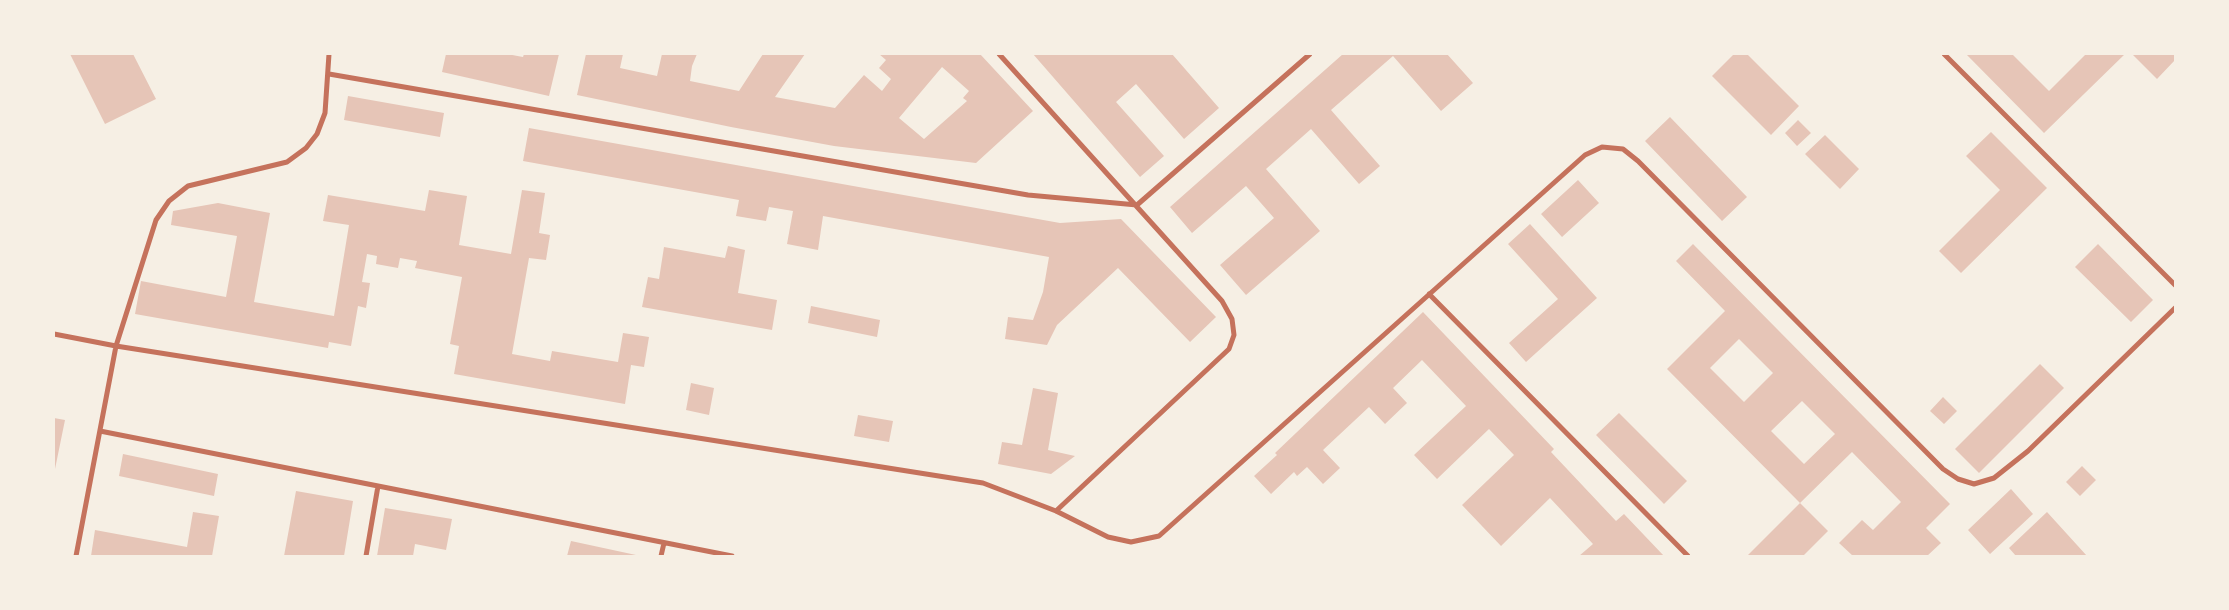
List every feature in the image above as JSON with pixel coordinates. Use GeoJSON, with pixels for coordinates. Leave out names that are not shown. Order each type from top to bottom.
{"type":"FeatureCollection","features":[{"type":"Feature","properties":{"kind":"street"},"geometry":{"type":"LineString","coordinates":[[76,556],[116,346],[156,220],[169,201],[188,186],[287,162],[298,155],[316,134],[325,113],[329,54]]}},
{"type":"Feature","properties":{"kind":"street"},"geometry":{"type":"LineString","coordinates":[[999,54],[1222,301],[1232,318],[1234,334],[1229,349],[1056,511]]}},
{"type":"Feature","properties":{"kind":"street"},"geometry":{"type":"LineString","coordinates":[[329,74],[1028,195],[1137,205],[1310,54]]}},
{"type":"Feature","properties":{"kind":"street"},"geometry":{"type":"LineString","coordinates":[[1944,54],[2175,285]]}},
{"type":"Feature","properties":{"kind":"street"},"geometry":{"type":"LineString","coordinates":[[54,334],[116,346],[983,483],[1056,511],[1108,537],[1130,542],[1159,536],[1585,155],[1602,147],[1623,149],[1638,161],[1942,469],[1958,479],[1974,484],[1994,478],[2028,451],[2175,308]]}},
{"type":"Feature","properties":{"kind":"street"},"geometry":{"type":"LineString","coordinates":[[1429,294],[1688,556]]}},
{"type":"Feature","properties":{"kind":"street"},"geometry":{"type":"LineString","coordinates":[[100,431],[732,556]]}},
{"type":"Feature","properties":{"kind":"street"},"geometry":{"type":"LineString","coordinates":[[366,556],[378,486]]}},
{"type":"Feature","properties":{"kind":"street"},"geometry":{"type":"LineString","coordinates":[[661,556],[664,543]]}},
{"type":"Feature","properties":{"kind":"building"},"geometry":{"type":"Polygon","coordinates":[[[70,54],[133,54],[156,99],[105,124],[70,54]]]}},
{"type":"Feature","properties":{"kind":"building"},"geometry":{"type":"Polygon","coordinates":[[[446,54],[507,54],[523,57],[524,54],[559,54],[549,96],[442,72],[446,54]]]}},
{"type":"Feature","properties":{"kind":"building"},"geometry":{"type":"Polygon","coordinates":[[[586,54],[623,54],[620,68],[657,76],[662,54],[697,54],[692,66],[690,81],[739,91],[763,54],[805,54],[775,97],[835,108],[864,75],[882,91],[891,79],[879,68],[886,60],[879,54],[980,54],[1033,111],[976,163],[834,146],[577,95],[586,54]],[[942,67],[899,118],[924,139],[967,101],[963,98],[969,91],[942,67]]]}},
{"type":"Feature","properties":{"kind":"building"},"geometry":{"type":"Polygon","coordinates":[[[1033,54],[1172,54],[1219,108],[1184,139],[1136,84],[1116,102],[1164,156],[1140,177],[1033,54]]]}},
{"type":"Feature","properties":{"kind":"building"},"geometry":{"type":"Polygon","coordinates":[[[1343,54],[1447,54],[1473,83],[1441,111],[1393,56],[1331,110],[1380,166],[1359,184],[1311,129],[1266,169],[1320,231],[1246,295],[1220,265],[1274,218],[1246,186],[1192,233],[1170,207],[1343,54]]]}},
{"type":"Feature","properties":{"kind":"building"},"geometry":{"type":"Polygon","coordinates":[[[1734,54],[1747,54],[1799,106],[1771,135],[1712,76],[1734,54]]]}},
{"type":"Feature","properties":{"kind":"building"},"geometry":{"type":"Polygon","coordinates":[[[1966,54],[2012,54],[2049,91],[2086,54],[2125,54],[2044,133],[1966,54]]]}},
{"type":"Feature","properties":{"kind":"building"},"geometry":{"type":"Polygon","coordinates":[[[2132,54],[2175,54],[2175,60],[2157,79],[2132,54]]]}},
{"type":"Feature","properties":{"kind":"building"},"geometry":{"type":"Polygon","coordinates":[[[348,96],[444,113],[440,137],[344,120],[348,96]]]}},
{"type":"Feature","properties":{"kind":"building"},"geometry":{"type":"Polygon","coordinates":[[[1670,117],[1747,197],[1722,221],[1645,141],[1670,117]]]}},
{"type":"Feature","properties":{"kind":"building"},"geometry":{"type":"Polygon","coordinates":[[[1798,120],[1811,133],[1797,146],[1785,133],[1798,120]]]}},
{"type":"Feature","properties":{"kind":"building"},"geometry":{"type":"Polygon","coordinates":[[[529,128],[1060,223],[1121,219],[1216,317],[1190,342],[1118,268],[1057,325],[1047,345],[1005,339],[1008,317],[1033,320],[1043,292],[1049,257],[823,216],[818,250],[787,244],[793,211],[769,207],[766,221],[736,216],[739,200],[523,161],[529,128]]]}},
{"type":"Feature","properties":{"kind":"building"},"geometry":{"type":"Polygon","coordinates":[[[1991,132],[2047,188],[1961,273],[1939,251],[2000,190],[1966,156],[1991,132]]]}},
{"type":"Feature","properties":{"kind":"building"},"geometry":{"type":"Polygon","coordinates":[[[1825,135],[1859,169],[1840,189],[1805,154],[1825,135]]]}},
{"type":"Feature","properties":{"kind":"building"},"geometry":{"type":"Polygon","coordinates":[[[1578,180],[1599,203],[1562,237],[1541,214],[1578,180]]]}},
{"type":"Feature","properties":{"kind":"building"},"geometry":{"type":"Polygon","coordinates":[[[429,190],[467,196],[459,245],[511,254],[522,190],[545,193],[539,233],[550,235],[546,260],[529,258],[512,354],[550,361],[552,351],[618,362],[623,333],[649,337],[644,367],[631,365],[625,404],[454,374],[459,346],[450,344],[462,277],[415,268],[417,261],[400,258],[398,268],[376,264],[377,256],[367,254],[362,282],[370,283],[366,308],[358,306],[351,346],[329,342],[328,348],[135,314],[141,281],[226,297],[237,236],[171,225],[173,211],[218,203],[270,213],[254,302],[334,316],[349,225],[323,221],[328,195],[425,211],[429,190]]]}},
{"type":"Feature","properties":{"kind":"building"},"geometry":{"type":"Polygon","coordinates":[[[1530,224],[1597,298],[1526,362],[1509,343],[1558,299],[1508,244],[1530,224]]]}},
{"type":"Feature","properties":{"kind":"building"},"geometry":{"type":"Polygon","coordinates":[[[1693,244],[1950,504],[1926,528],[1941,543],[1927,556],[1853,556],[1839,543],[1862,520],[1873,530],[1901,502],[1852,452],[1800,503],[1667,369],[1725,311],[1676,261],[1693,244]],[[1739,339],[1710,368],[1744,402],[1773,373],[1739,339]],[[1802,401],[1771,431],[1804,464],[1835,434],[1802,401]]]}},
{"type":"Feature","properties":{"kind":"building"},"geometry":{"type":"Polygon","coordinates":[[[2098,244],[2153,300],[2131,322],[2075,267],[2098,244]]]}},
{"type":"Feature","properties":{"kind":"building"},"geometry":{"type":"Polygon","coordinates":[[[728,246],[745,250],[738,293],[777,300],[772,330],[642,307],[648,277],[659,279],[664,247],[725,258],[728,246]]]}},
{"type":"Feature","properties":{"kind":"building"},"geometry":{"type":"Polygon","coordinates":[[[811,306],[880,320],[877,337],[808,323],[811,306]]]}},
{"type":"Feature","properties":{"kind":"building"},"geometry":{"type":"Polygon","coordinates":[[[1423,312],[1554,449],[1551,452],[1616,521],[1624,514],[1664,556],[1579,556],[1593,544],[1550,498],[1501,546],[1462,505],[1514,455],[1489,429],[1437,479],[1414,455],[1466,406],[1422,360],[1393,388],[1407,403],[1385,424],[1369,407],[1323,450],[1340,468],[1323,484],[1307,467],[1297,476],[1294,472],[1271,494],[1254,476],[1277,455],[1275,453],[1423,312]]]}},
{"type":"Feature","properties":{"kind":"building"},"geometry":{"type":"Polygon","coordinates":[[[2040,364],[2064,388],[1979,473],[1955,449],[2040,364]]]}},
{"type":"Feature","properties":{"kind":"building"},"geometry":{"type":"Polygon","coordinates":[[[691,383],[714,388],[709,415],[686,410],[691,383]]]}},
{"type":"Feature","properties":{"kind":"building"},"geometry":{"type":"Polygon","coordinates":[[[1033,388],[1058,393],[1048,450],[1075,456],[1051,474],[998,464],[1002,442],[1022,445],[1033,388]]]}},
{"type":"Feature","properties":{"kind":"building"},"geometry":{"type":"Polygon","coordinates":[[[1943,397],[1957,411],[1944,424],[1930,411],[1943,397]]]}},
{"type":"Feature","properties":{"kind":"building"},"geometry":{"type":"Polygon","coordinates":[[[1619,413],[1687,481],[1664,504],[1596,435],[1619,413]]]}},
{"type":"Feature","properties":{"kind":"building"},"geometry":{"type":"Polygon","coordinates":[[[858,415],[893,421],[889,442],[854,436],[858,415]]]}},
{"type":"Feature","properties":{"kind":"building"},"geometry":{"type":"Polygon","coordinates":[[[54,418],[65,420],[55,469],[54,469],[54,418]]]}},
{"type":"Feature","properties":{"kind":"building"},"geometry":{"type":"Polygon","coordinates":[[[123,454],[218,474],[214,496],[119,476],[123,454]]]}},
{"type":"Feature","properties":{"kind":"building"},"geometry":{"type":"Polygon","coordinates":[[[2082,466],[2096,480],[2080,496],[2066,482],[2082,466]]]}},
{"type":"Feature","properties":{"kind":"building"},"geometry":{"type":"Polygon","coordinates":[[[2011,489],[2033,514],[1990,554],[1968,530],[2011,489]]]}},
{"type":"Feature","properties":{"kind":"building"},"geometry":{"type":"Polygon","coordinates":[[[296,491],[353,501],[344,556],[284,556],[296,491]]]}},
{"type":"Feature","properties":{"kind":"building"},"geometry":{"type":"Polygon","coordinates":[[[1800,503],[1828,531],[1803,556],[1747,556],[1800,503]]]}},
{"type":"Feature","properties":{"kind":"building"},"geometry":{"type":"Polygon","coordinates":[[[385,508],[452,519],[446,550],[415,544],[413,556],[377,556],[385,508]]]}},
{"type":"Feature","properties":{"kind":"building"},"geometry":{"type":"Polygon","coordinates":[[[193,512],[219,516],[212,556],[91,556],[95,530],[187,547],[193,512]]]}},
{"type":"Feature","properties":{"kind":"building"},"geometry":{"type":"Polygon","coordinates":[[[2047,512],[2087,556],[2016,556],[2009,548],[2047,512]]]}},
{"type":"Feature","properties":{"kind":"building"},"geometry":{"type":"Polygon","coordinates":[[[571,541],[636,555],[636,556],[567,556],[571,541]]]}}]}
